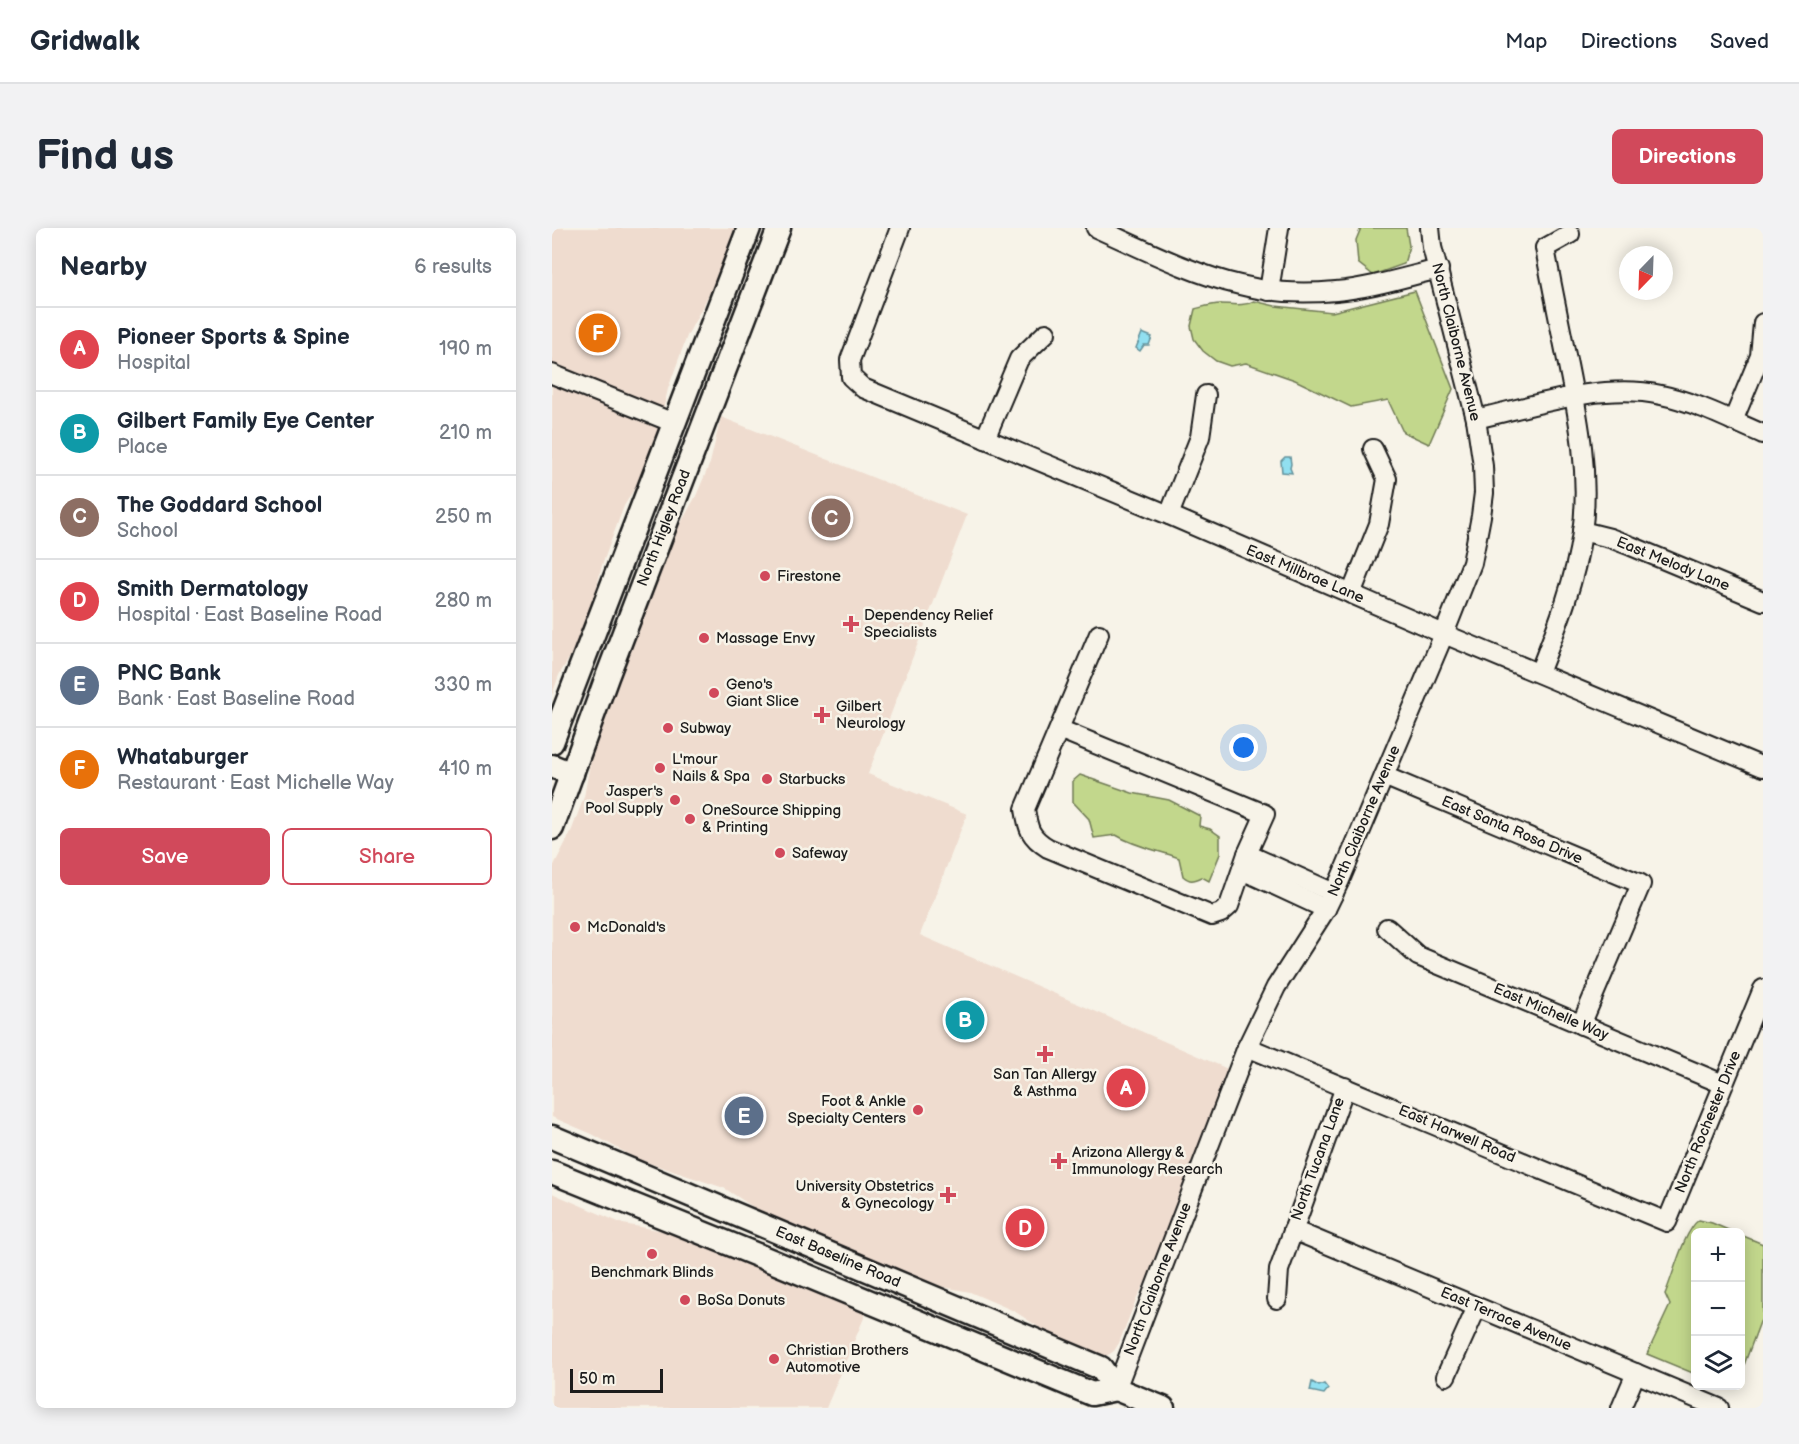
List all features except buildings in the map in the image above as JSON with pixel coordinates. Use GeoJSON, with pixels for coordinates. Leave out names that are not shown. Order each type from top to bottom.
{"type":"FeatureCollection","features":[{"type":"Feature","properties":{"kind":"main road","name":"North Higley Road"},"geometry":{"type":"LineString","coordinates":[[552,742],[749,228]]}},
{"type":"Feature","properties":{"kind":"main road","name":"North Higley Road"},"geometry":{"type":"LineString","coordinates":[[552,828],[562,770],[701,433],[780,228]]}},
{"type":"Feature","properties":{"kind":"main road"},"geometry":{"type":"LineString","coordinates":[[674,423],[701,433]]}},
{"type":"Feature","properties":{"kind":"main road","name":"East Baseline Road"},"geometry":{"type":"LineString","coordinates":[[552,1137],[1101,1368],[1116,1389],[1163,1408]]}},
{"type":"Feature","properties":{"kind":"main road","name":"East Baseline Road"},"geometry":{"type":"LineString","coordinates":[[552,1172],[1092,1394],[1116,1389]]}},
{"type":"Feature","properties":{"kind":"main road"},"geometry":{"type":"LineString","coordinates":[[762,1257],[774,1230]]}},
{"type":"Feature","properties":{"kind":"street","name":"East Millbrae Lane"},"geometry":{"type":"LineString","coordinates":[[900,228],[850,360],[851,377],[863,388],[1763,767]]}},
{"type":"Feature","properties":{"kind":"street"},"geometry":{"type":"LineString","coordinates":[[1096,228],[1212,277],[1269,291],[1313,293],[1362,288],[1439,269]]}},
{"type":"Feature","properties":{"kind":"street"},"geometry":{"type":"LineString","coordinates":[[1269,291],[1279,228]]}},
{"type":"Feature","properties":{"kind":"street","name":"North Claiborne Avenue"},"geometry":{"type":"LineString","coordinates":[[1116,1389],[1247,1047],[1276,987],[1330,901],[1472,563],[1484,493],[1483,466],[1476,419],[1432,247],[1430,228]]}},
{"type":"Feature","properties":{"kind":"street"},"geometry":{"type":"LineString","coordinates":[[1539,673],[1567,598],[1582,531],[1584,458],[1545,248],[1570,234]]}},
{"type":"Feature","properties":{"kind":"street"},"geometry":{"type":"LineString","coordinates":[[1733,421],[1760,356],[1763,322]]}},
{"type":"Feature","properties":{"kind":"street"},"geometry":{"type":"LineString","coordinates":[[986,439],[1019,359],[1046,333]]}},
{"type":"Feature","properties":{"kind":"street"},"geometry":{"type":"LineString","coordinates":[[552,374],[674,423]]}},
{"type":"Feature","properties":{"kind":"street"},"geometry":{"type":"LineString","coordinates":[[1476,419],[1574,397],[1612,392],[1637,392],[1660,394],[1682,400],[1763,434]]}},
{"type":"Feature","properties":{"kind":"street"},"geometry":{"type":"LineString","coordinates":[[1169,515],[1200,437],[1206,395]]}},
{"type":"Feature","properties":{"kind":"street"},"geometry":{"type":"LineString","coordinates":[[1351,594],[1379,524],[1387,479],[1372,449]]}},
{"type":"Feature","properties":{"kind":"street","name":"East Melody Lane"},"geometry":{"type":"LineString","coordinates":[[1582,531],[1631,546],[1763,601]]}},
{"type":"Feature","properties":{"kind":"street"},"geometry":{"type":"LineString","coordinates":[[1059,729],[1265,814],[1229,906],[1221,913],[1212,916],[1048,848],[1037,841],[1028,829],[1025,809],[1059,729],[1100,634]]}},
{"type":"Feature","properties":{"kind":"street","name":"East Santa Rosa Drive"},"geometry":{"type":"LineString","coordinates":[[1384,776],[1641,884],[1581,1025]]}},
{"type":"Feature","properties":{"kind":"street"},"geometry":{"type":"LineString","coordinates":[[1245,862],[1330,901]]}},
{"type":"Feature","properties":{"kind":"street","name":"East Michelle Way"},"geometry":{"type":"LineString","coordinates":[[1387,928],[1418,956],[1723,1084]]}},
{"type":"Feature","properties":{"kind":"street","name":"North Rochester Drive"},"geometry":{"type":"LineString","coordinates":[[1667,1222],[1763,989]]}},
{"type":"Feature","properties":{"kind":"street","name":"East Harwell Road"},"geometry":{"type":"LineString","coordinates":[[1247,1047],[1667,1222]]}},
{"type":"Feature","properties":{"kind":"street","name":"North Tucana Lane"},"geometry":{"type":"LineString","coordinates":[[1277,1299],[1279,1270],[1345,1087]]}},
{"type":"Feature","properties":{"kind":"street","name":"East Terrace Avenue"},"geometry":{"type":"LineString","coordinates":[[1293,1230],[1719,1408]]}},
{"type":"Feature","properties":{"kind":"street"},"geometry":{"type":"LineString","coordinates":[[1446,1376],[1477,1307]]}},
{"type":"Feature","properties":{"kind":"street"},"geometry":{"type":"LineString","coordinates":[[1621,1408],[1635,1373]]}},
{"type":"Feature","properties":{"kind":"shaded area"},"geometry":{"type":"Polygon","coordinates":[[[552,228],[736,228],[716,281],[687,336],[668,389],[656,440],[642,476],[624,506],[602,565],[591,612],[579,642],[559,675],[552,695],[552,228]]]}},
{"type":"Feature","properties":{"kind":"shaded area"},"geometry":{"type":"Polygon","coordinates":[[[721,417],[967,515],[868,774],[967,814],[920,935],[1230,1070],[1164,1249],[1137,1297],[1119,1343],[1108,1355],[1101,1355],[1051,1335],[1014,1311],[970,1292],[933,1285],[764,1214],[724,1188],[637,1159],[592,1134],[552,1117],[552,869],[571,832],[584,797],[592,752],[677,530],[696,496],[710,463],[721,417]]]}},
{"type":"Feature","properties":{"kind":"shaded area"},"geometry":{"type":"Polygon","coordinates":[[[552,1193],[623,1224],[664,1231],[866,1313],[826,1408],[552,1408],[552,1193]]]}},
{"type":"Feature","properties":{"kind":"green space"},"geometry":{"type":"Polygon","coordinates":[[[1361,228],[1406,228],[1409,246],[1404,264],[1373,275],[1358,263],[1356,240],[1361,228]]]}},
{"type":"Feature","properties":{"kind":"green space"},"geometry":{"type":"Polygon","coordinates":[[[1415,291],[1453,389],[1429,444],[1403,432],[1388,400],[1351,407],[1295,380],[1246,363],[1230,366],[1216,361],[1203,351],[1194,339],[1191,326],[1195,309],[1214,304],[1242,305],[1254,301],[1275,306],[1332,312],[1415,291]]]}},
{"type":"Feature","properties":{"kind":"green space"},"geometry":{"type":"Polygon","coordinates":[[[1080,775],[1132,793],[1169,800],[1200,816],[1199,826],[1210,829],[1220,836],[1220,854],[1209,881],[1202,877],[1192,880],[1185,878],[1179,858],[1116,835],[1094,838],[1089,819],[1073,802],[1073,781],[1080,775]]]}},
{"type":"Feature","properties":{"kind":"green space"},"geometry":{"type":"Polygon","coordinates":[[[1699,1220],[1724,1228],[1692,1228],[1699,1220]]]}},
{"type":"Feature","properties":{"kind":"green space"},"geometry":{"type":"Polygon","coordinates":[[[1691,1229],[1691,1372],[1647,1354],[1670,1305],[1665,1294],[1691,1229]]]}},
{"type":"Feature","properties":{"kind":"green space"},"geometry":{"type":"Polygon","coordinates":[[[1745,1237],[1763,1244],[1763,1318],[1745,1362],[1745,1237]]]}},
{"type":"Feature","properties":{"kind":"water"},"geometry":{"type":"Polygon","coordinates":[[[1142,333],[1152,337],[1149,345],[1144,345],[1140,351],[1136,348],[1142,333]]]}},
{"type":"Feature","properties":{"kind":"water"},"geometry":{"type":"Polygon","coordinates":[[[1285,457],[1290,457],[1292,473],[1282,472],[1281,461],[1285,457]]]}},
{"type":"Feature","properties":{"kind":"water"},"geometry":{"type":"Polygon","coordinates":[[[1312,1382],[1319,1386],[1324,1384],[1328,1389],[1324,1394],[1310,1391],[1312,1382]]]}},
{"type":"Feature","properties":{"kind":"place","name":"Whataburger"},"geometry":{"type":"Point","coordinates":[598,333]}},
{"type":"Feature","properties":{"kind":"place","name":"The Goddard School"},"geometry":{"type":"Point","coordinates":[831,518]}},
{"type":"Feature","properties":{"kind":"place","name":"Firestone"},"geometry":{"type":"Point","coordinates":[765,576]}},
{"type":"Feature","properties":{"kind":"place","name":"Dependency Relief Specialists"},"geometry":{"type":"Point","coordinates":[851,624]}},
{"type":"Feature","properties":{"kind":"place","name":"Massage Envy"},"geometry":{"type":"Point","coordinates":[704,638]}},
{"type":"Feature","properties":{"kind":"place","name":"Geno's Giant Slice"},"geometry":{"type":"Point","coordinates":[714,693]}},
{"type":"Feature","properties":{"kind":"place","name":"Gilbert Neurology"},"geometry":{"type":"Point","coordinates":[822,715]}},
{"type":"Feature","properties":{"kind":"place","name":"Subway"},"geometry":{"type":"Point","coordinates":[668,728]}},
{"type":"Feature","properties":{"kind":"place","name":"L'mour Nails & Spa"},"geometry":{"type":"Point","coordinates":[660,768]}},
{"type":"Feature","properties":{"kind":"place","name":"Starbucks"},"geometry":{"type":"Point","coordinates":[767,779]}},
{"type":"Feature","properties":{"kind":"place","name":"Jasper's Pool Supply"},"geometry":{"type":"Point","coordinates":[675,800]}},
{"type":"Feature","properties":{"kind":"place","name":"OneSource Shipping & Printing"},"geometry":{"type":"Point","coordinates":[690,819]}},
{"type":"Feature","properties":{"kind":"place","name":"Safeway"},"geometry":{"type":"Point","coordinates":[780,853]}},
{"type":"Feature","properties":{"kind":"place","name":"McDonald's"},"geometry":{"type":"Point","coordinates":[575,927]}},
{"type":"Feature","properties":{"kind":"place","name":"Gilbert Family Eye Center"},"geometry":{"type":"Point","coordinates":[965,1020]}},
{"type":"Feature","properties":{"kind":"place","name":"San Tan Allergy & Asthma"},"geometry":{"type":"Point","coordinates":[1045,1054]}},
{"type":"Feature","properties":{"kind":"place","name":"Pioneer Sports & Spine"},"geometry":{"type":"Point","coordinates":[1126,1088]}},
{"type":"Feature","properties":{"kind":"place","name":"Foot & Ankle Specialty Centers"},"geometry":{"type":"Point","coordinates":[918,1110]}},
{"type":"Feature","properties":{"kind":"place","name":"PNC Bank"},"geometry":{"type":"Point","coordinates":[744,1116]}},
{"type":"Feature","properties":{"kind":"place","name":"Arizona Allergy & Immunology Research"},"geometry":{"type":"Point","coordinates":[1059,1161]}},
{"type":"Feature","properties":{"kind":"place","name":"University Obstetrics & Gynecology"},"geometry":{"type":"Point","coordinates":[948,1195]}},
{"type":"Feature","properties":{"kind":"place","name":"Smith Dermatology"},"geometry":{"type":"Point","coordinates":[1025,1228]}},
{"type":"Feature","properties":{"kind":"place","name":"Benchmark Blinds"},"geometry":{"type":"Point","coordinates":[652,1254]}},
{"type":"Feature","properties":{"kind":"place","name":"BoSa Donuts"},"geometry":{"type":"Point","coordinates":[685,1300]}},
{"type":"Feature","properties":{"kind":"place","name":"Christian Brothers Automotive"},"geometry":{"type":"Point","coordinates":[774,1359]}}]}
